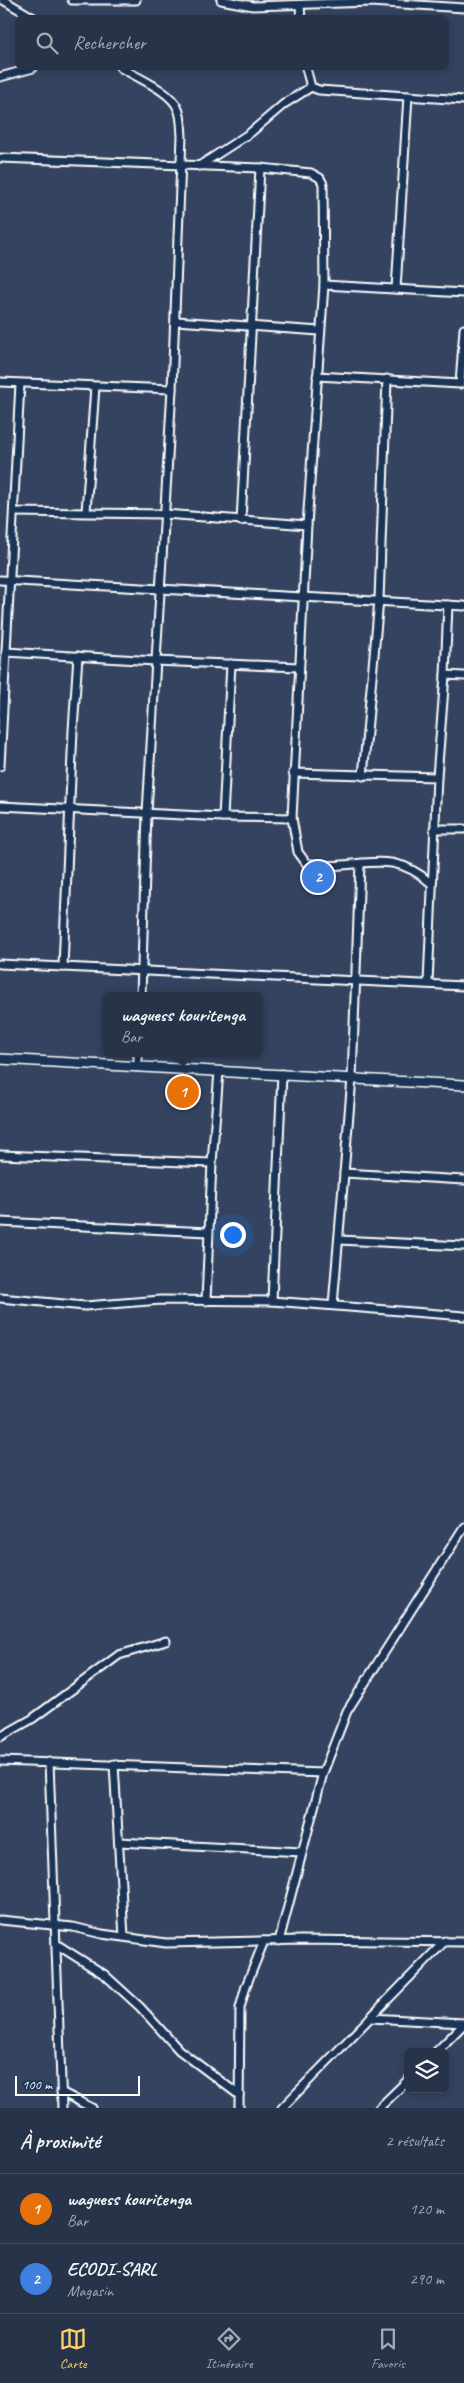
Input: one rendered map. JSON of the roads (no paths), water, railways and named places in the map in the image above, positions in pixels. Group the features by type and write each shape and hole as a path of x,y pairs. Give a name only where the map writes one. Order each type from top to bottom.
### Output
{"street":[{"path":"4,0 29,15"},
{"path":"72,0 136,0"},
{"path":"221,0 235,1 253,6 300,6 371,1 464,8"},
{"path":"300,6 301,15"},
{"path":"0,77 26,70"},
{"path":"124,70 165,94 176,104 180,115 182,136 176,321 147,813 141,992"},
{"path":"307,70 311,87"},
{"path":"198,166 250,133 284,104 311,87"},
{"path":"311,87 319,90 464,100"},
{"path":"396,289 408,96"},
{"path":"0,158 260,168 312,173 320,178 325,191 324,285 307,525 292,818 298,852 306,863 360,864 381,861 402,864 414,869 432,884"},
{"path":"242,521 260,168"},
{"path":"324,285 464,293"},
{"path":"176,321 320,331"},
{"path":"317,376 460,384 464,329"},
{"path":"363,776 368,747 379,600 388,379"},
{"path":"0,382 172,389"},
{"path":"0,766 8,580 14,512 20,384"},
{"path":"86,512 95,387"},
{"path":"14,512 165,514 307,525"},
{"path":"0,580 464,606"},
{"path":"428,983 434,829 448,605"},
{"path":"6,652 155,661 299,666"},
{"path":"63,967 78,656"},
{"path":"223,817 231,664"},
{"path":"445,675 464,676"},
{"path":"294,773 437,777"},
{"path":"0,806 223,817 292,818"},
{"path":"434,829 464,830"},
{"path":"333,1305 352,1078 360,864"},
{"path":"0,964 464,986"},
{"path":"138,1057 138,1067"},
{"path":"0,1060 464,1085"},
{"path":"206,1301 208,1232 219,1071"},
{"path":"272,1301 282,1074"},
{"path":"0,1155 212,1163"},
{"path":"344,1173 464,1180"},
{"path":"0,1222 208,1232"},
{"path":"339,1240 464,1246"},
{"path":"0,1298 84,1306 161,1300 272,1301 464,1316"},
{"path":"279,1941 323,1773 347,1711 464,1526"},
{"path":"0,1737 32,1719 119,1655 166,1641"},
{"path":"0,1761 323,1773"},
{"path":"49,1762 62,2108"},
{"path":"114,1764 124,1937"},
{"path":"119,1842 301,1852"},
{"path":"0,1920 56,1925 124,1937 184,1943 264,1941 464,1942"},
{"path":"239,2108 240,2008 246,1986 264,1941"},
{"path":"282,2108 445,1941"},
{"path":"56,1944 105,1975 140,2007 179,2050 239,2095"},
{"path":"370,2018 464,2023"},
{"path":"440,2048 464,2023"},
{"path":"379,2108 404,2084"},
{"path":"61,2092 92,2108"}],"place":[{"name":"ECODI-SARL","path":"318,877"},
{"name":"waguess kouritenga","path":"183,1092"}]}
